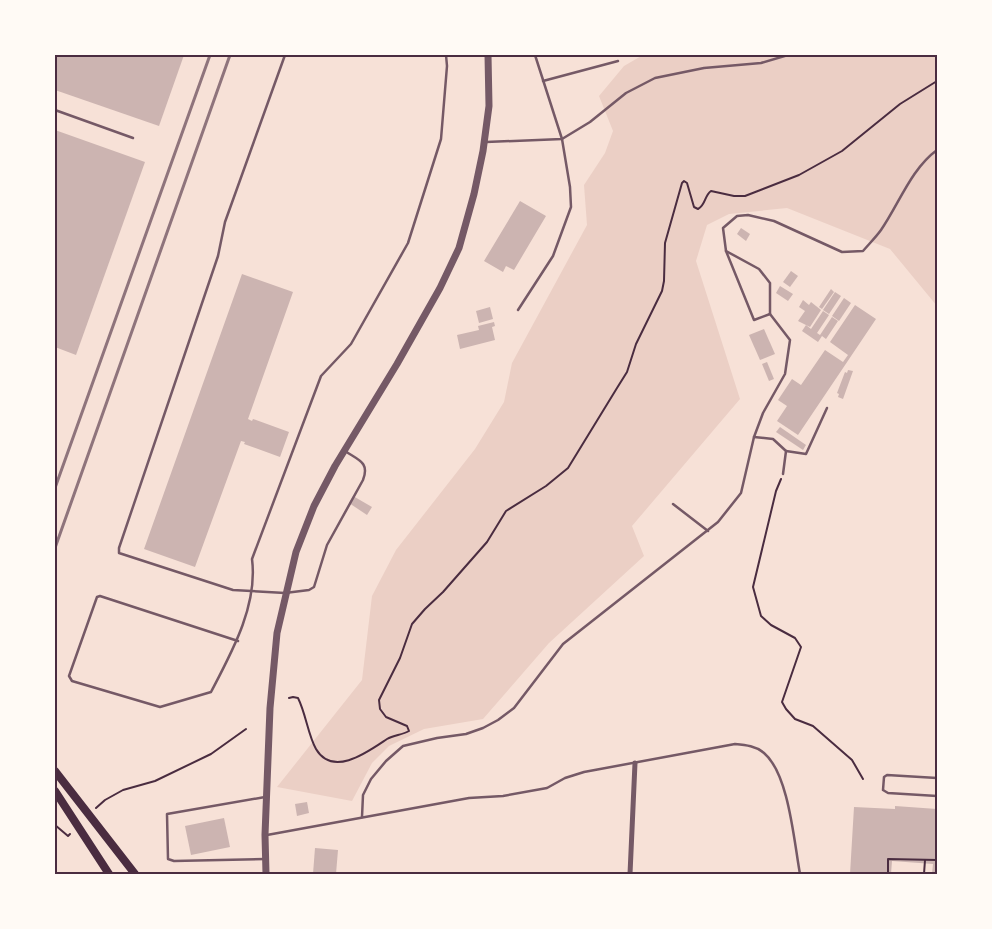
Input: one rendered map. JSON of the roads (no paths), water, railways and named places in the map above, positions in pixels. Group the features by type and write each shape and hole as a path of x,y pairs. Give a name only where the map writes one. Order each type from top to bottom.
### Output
{"main road":[{"path":"55,771 135,874"},
{"path":"55,791 109,874"}],"street":[{"path":"266,874 265,835 273,669 277,633 296,552 314,506 440,288 459,248 474,194 484,142 489,106 486,57"},
{"path":"630,874 635,801 635,763"}],"lane":[{"path":"285,55 225,222 218,256 119,548 119,553 233,590 285,593 309,590 314,587 327,545 367,471 359,460 345,450"},
{"path":"238,640 100,596 97,598 69,676 72,681 160,707 211,692 238,640 254,576 252,559 321,376 351,344 408,243 441,139 447,66 446,55"},
{"path":"518,310 553,256 571,207 570,187 562,139 535,55"},
{"path":"484,142 562,139 590,122 626,93 655,78 704,68 760,64 788,55"},
{"path":"543,81 618,61"},
{"path":"55,110 133,138"},
{"path":"770,314 754,320 726,251 723,228 737,216 748,215 774,221 842,252 863,251 880,231 915,173 929,156 937,150"},
{"path":"362,817 363,795 371,779 386,761 403,746 466,734 498,720 514,708 563,644 708,531 742,493 754,436 763,413 785,374 790,340 770,314 770,283 759,269 726,251"},
{"path":"754,436 773,439 786,451 806,454 827,408"},
{"path":"783,474 786,451"},
{"path":"673,504 708,531"},
{"path":"265,835 463,799 504,796 547,788 565,778 584,772 735,744 751,746 764,752 780,776 787,800 800,874"},
{"path":"937,778 887,775 884,777 883,790 888,793 937,796"},
{"path":"265,859 174,861 168,859 167,814 267,796"}],"railway":[{"path":"55,488 210,55"},
{"path":"55,548 230,55"}]}
